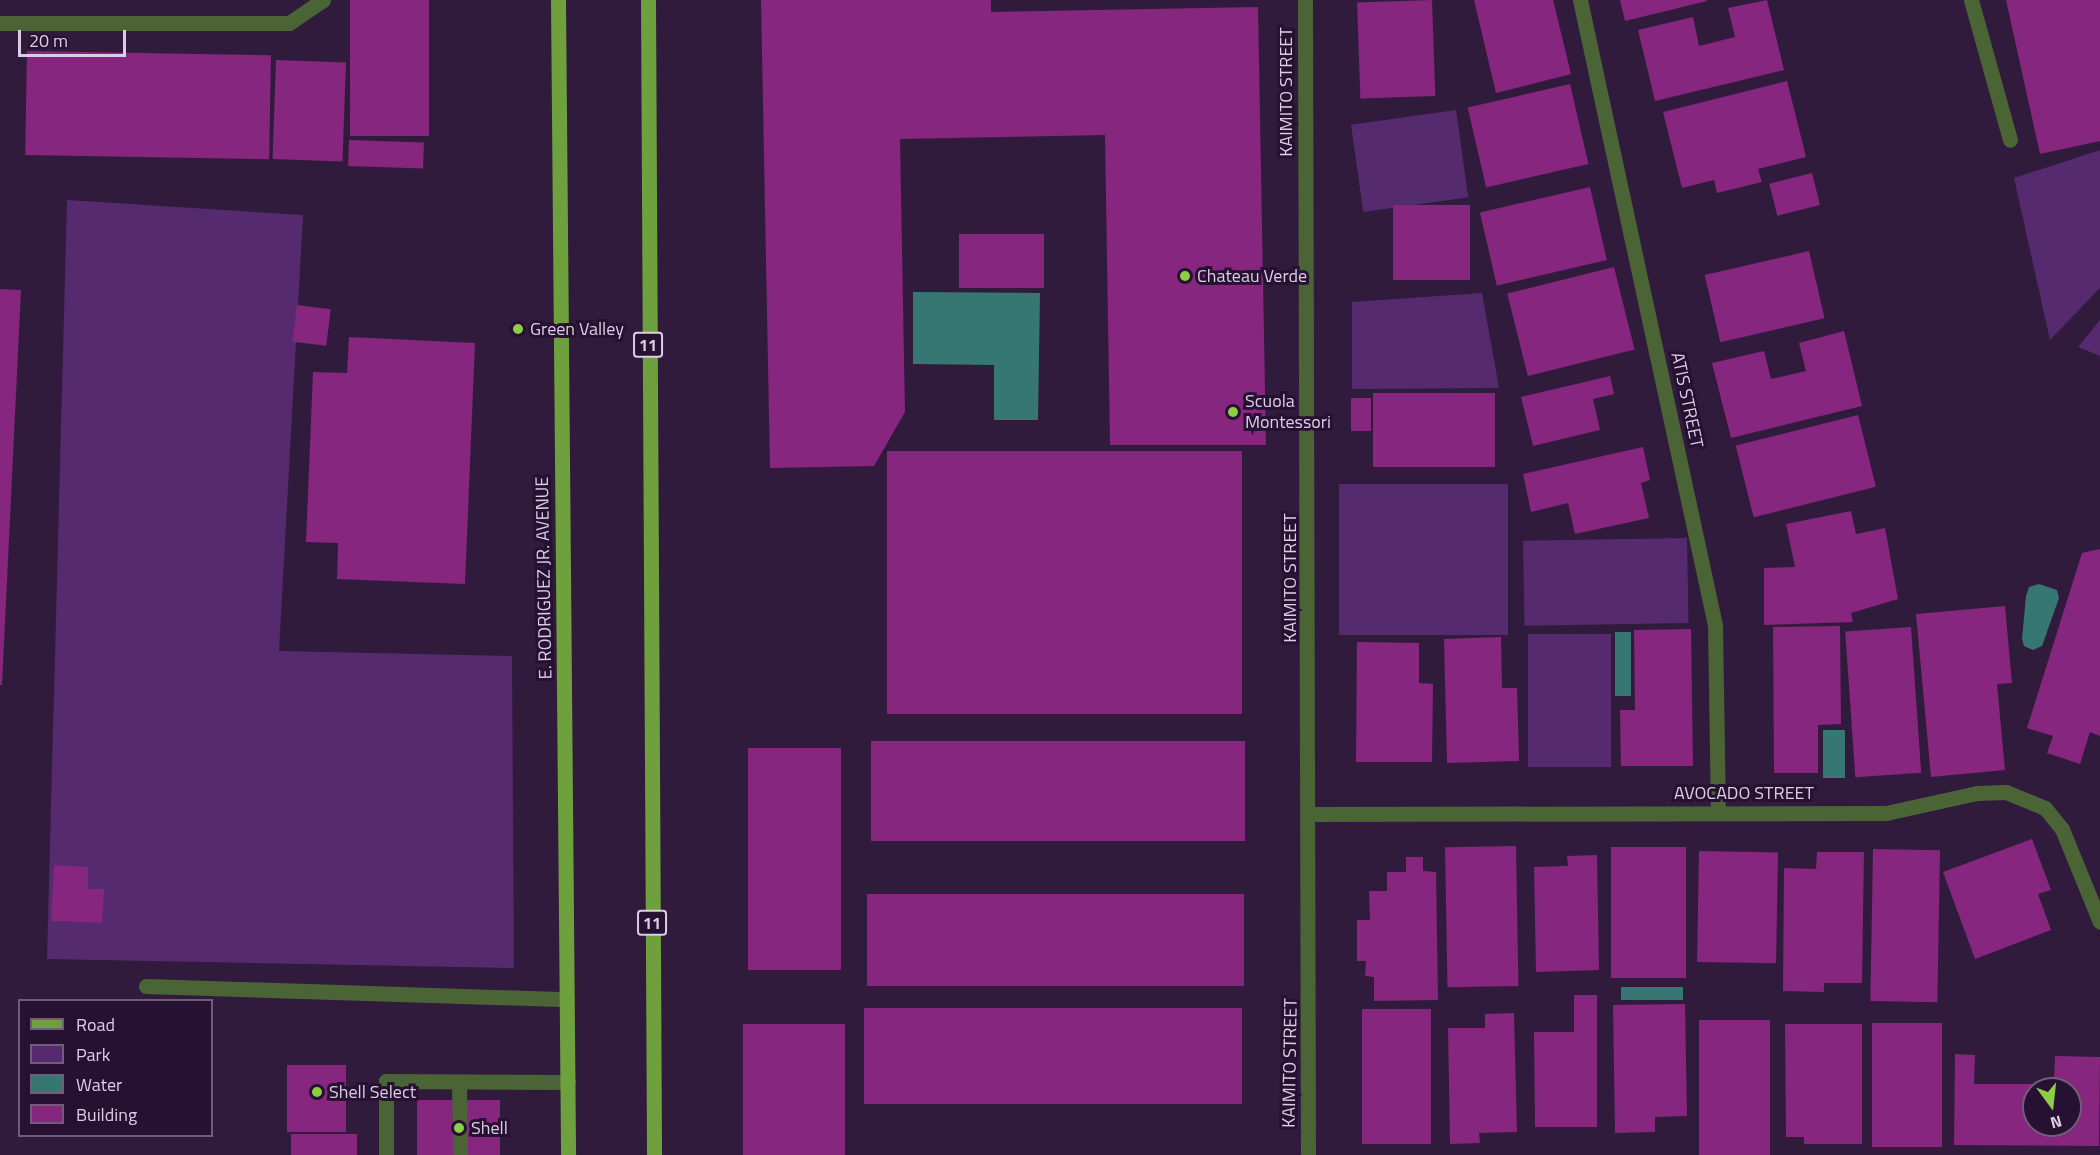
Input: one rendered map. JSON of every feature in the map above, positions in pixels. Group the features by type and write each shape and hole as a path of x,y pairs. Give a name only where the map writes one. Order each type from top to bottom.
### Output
{"main road":[{"name":"E. RODRIGUEZ JR. AVENUE","path":"558,0 568,1155"},
{"name":"11","path":"648,0 654,1155"}],"street":[{"path":"0,23 289,23 312,12 323,0"},
{"name":"KAIMITO STREET","path":"1305,0 1310,814 1308,1155"},
{"name":"ATIS STREET","path":"1580,0 1715,625 1718,812"},
{"path":"1971,0 2010,140"},
{"name":"AVOCADO STREET","path":"1310,814 1886,813 1977,793 2006,792 2045,808 2062,829 2100,922"},
{"path":"146,986 567,999"},
{"path":"386,1155 386,1081 568,1082"},
{"path":"459,1082 460,1155"}],"green space":[{"path":"1456,110 1468,197 1363,212 1351,125"},
{"path":"2100,150 2100,288 2050,340 2014,178"},
{"path":"67,200 303,215 279,651 512,656 514,968 47,959"},
{"path":"1482,293 1499,388 1352,389 1352,302"},
{"path":"2100,320 2100,356 2078,347"},
{"path":"1339,484 1508,484 1508,635 1339,635"},
{"path":"1687,538 1688,623 1525,626 1523,541"},
{"path":"1528,634 1611,634 1611,767 1528,767"}],"water":[{"path":"913,292 1040,293 1038,420 994,420 994,365 913,364"},
{"path":"2039,584 2057,590 2059,598 2042,646 2033,650 2024,646 2022,639 2026,596 2029,587"},
{"path":"1615,632 1631,632 1631,696 1615,696"},
{"path":"1823,730 1845,730 1845,778 1823,778"},
{"path":"1621,987 1683,987 1683,1000 1621,1000"}],"building":[{"path":"350,0 429,0 429,136 350,136"},
{"name":"Chateau Verde","path":"761,0 991,0 991,12 1258,7 1266,445 1110,445 1105,135 900,139 905,412 874,466 770,468"},
{"path":"1432,0 1435,96 1360,99 1357,3"},
{"path":"1474,0 1553,0 1571,74 1496,93"},
{"path":"1620,0 1706,0 1707,1 1625,21"},
{"path":"1767,0 1784,70 1655,101 1638,30 1693,17 1699,46 1735,37 1728,8"},
{"path":"2006,0 2100,0 2100,141 2040,154"},
{"path":"27,51 271,55 269,159 25,155"},
{"path":"276,60 346,62 343,161 273,159"},
{"path":"1787,81 1806,157 1758,169 1762,182 1717,193 1714,180 1682,188 1663,112"},
{"path":"1570,84 1588,164 1486,188 1468,108"},
{"path":"349,140 424,143 423,169 348,166"},
{"path":"1812,173 1820,205 1777,216 1769,184"},
{"path":"1590,187 1607,260 1497,285 1480,212"},
{"path":"1393,205 1470,205 1470,280 1393,280"},
{"path":"959,234 1044,234 1044,288 959,288"},
{"path":"1809,251 1825,318 1720,342 1705,275"},
{"path":"1614,267 1635,349 1528,376 1507,294"},
{"path":"0,289 21,290 2,685 0,685"},
{"path":"297,305 331,309 326,346 292,342"},
{"path":"1844,331 1862,406 1731,438 1712,363 1764,351 1771,379 1806,371 1799,343"},
{"path":"349,337 475,343 465,584 337,579 338,543 306,542 313,372 347,373"},
{"path":"1610,376 1614,394 1593,399 1600,430 1533,446 1521,397"},
{"path":"1373,393 1495,393 1495,467 1373,467"},
{"path":"1351,398 1371,398 1371,431 1351,431"},
{"path":"1858,415 1876,487 1754,517 1736,445"},
{"path":"1643,447 1650,480 1641,483 1649,518 1575,534 1568,503 1531,512 1523,474"},
{"path":"887,451 1242,451 1242,714 887,714"},
{"path":"1851,511 1856,534 1885,528 1898,599 1851,613 1853,622 1764,625 1764,568 1795,567 1786,524"},
{"path":"2100,549 2100,736 2090,732 2080,764 2047,753 2053,736 2027,728 2082,553"},
{"path":"2005,606 2012,683 1997,684 2005,770 1931,777 1916,614"},
{"path":"1840,626 1841,724 1818,725 1818,773 1774,773 1773,627"},
{"path":"1911,627 1921,773 1855,777 1845,632"},
{"path":"1691,629 1693,766 1621,766 1620,710 1635,710 1634,630"},
{"path":"1501,637 1502,688 1517,688 1519,761 1447,763 1444,639"},
{"path":"1357,642 1419,643 1419,683 1433,684 1432,762 1356,762"},
{"path":"871,741 1245,741 1245,841 871,841"},
{"path":"748,748 841,748 841,970 748,970"},
{"path":"2032,839 2051,890 2038,894 2051,930 1975,959 1943,872"},
{"path":"1516,846 1518,986 1447,987 1445,847"},
{"path":"1611,847 1686,847 1686,978 1611,978"},
{"path":"1873,849 1940,850 1937,1002 1870,1001"},
{"path":"1699,851 1778,852 1776,963 1697,962"},
{"path":"1817,852 1864,852 1862,983 1824,983 1824,992 1783,991 1784,868 1816,869"},
{"path":"1597,855 1599,970 1536,972 1534,867 1568,866 1567,856"},
{"path":"1406,857 1423,857 1423,871 1436,872 1438,1000 1374,1001 1374,977 1365,976 1366,961 1357,961 1357,920 1370,920 1369,891 1387,891 1387,872 1406,872"},
{"path":"54,865 88,867 88,889 104,889 102,923 51,921"},
{"path":"867,894 1244,894 1244,986 867,986"},
{"path":"1574,995 1597,995 1597,1127 1535,1127 1534,1032 1574,1032"},
{"path":"1685,1004 1687,1116 1655,1117 1655,1132 1615,1133 1613,1005"},
{"path":"864,1008 1242,1008 1242,1104 864,1104"},
{"path":"1362,1009 1431,1009 1431,1144 1362,1144"},
{"path":"1514,1013 1517,1132 1479,1133 1480,1143 1450,1144 1448,1028 1485,1028 1485,1014"},
{"path":"1699,1020 1770,1020 1770,1155 1699,1155"},
{"path":"1872,1023 1942,1023 1942,1147 1872,1147"},
{"path":"743,1024 845,1024 845,1155 743,1155"},
{"path":"1785,1024 1862,1024 1862,1144 1804,1144 1804,1137 1786,1137"},
{"path":"1955,1054 1975,1055 1974,1084 2022,1084 2022,1137 2082,1137 2082,1077 2054,1077 2055,1056 2100,1057 2099,1146 1954,1145"},
{"name":"Shell Select","path":"287,1065 346,1065 346,1132 287,1132"},
{"name":"Shell","path":"417,1100 500,1100 500,1155 417,1155"},
{"path":"291,1134 357,1134 357,1155 291,1155"}],"place":[{"name":"Chateau Verde","path":"1185,276"},
{"name":"Green Valley","path":"518,329"},
{"name":"Scuola Montessori","path":"1233,412"},
{"name":"Shell Select","path":"317,1092"},
{"name":"Shell","path":"459,1128"}]}
